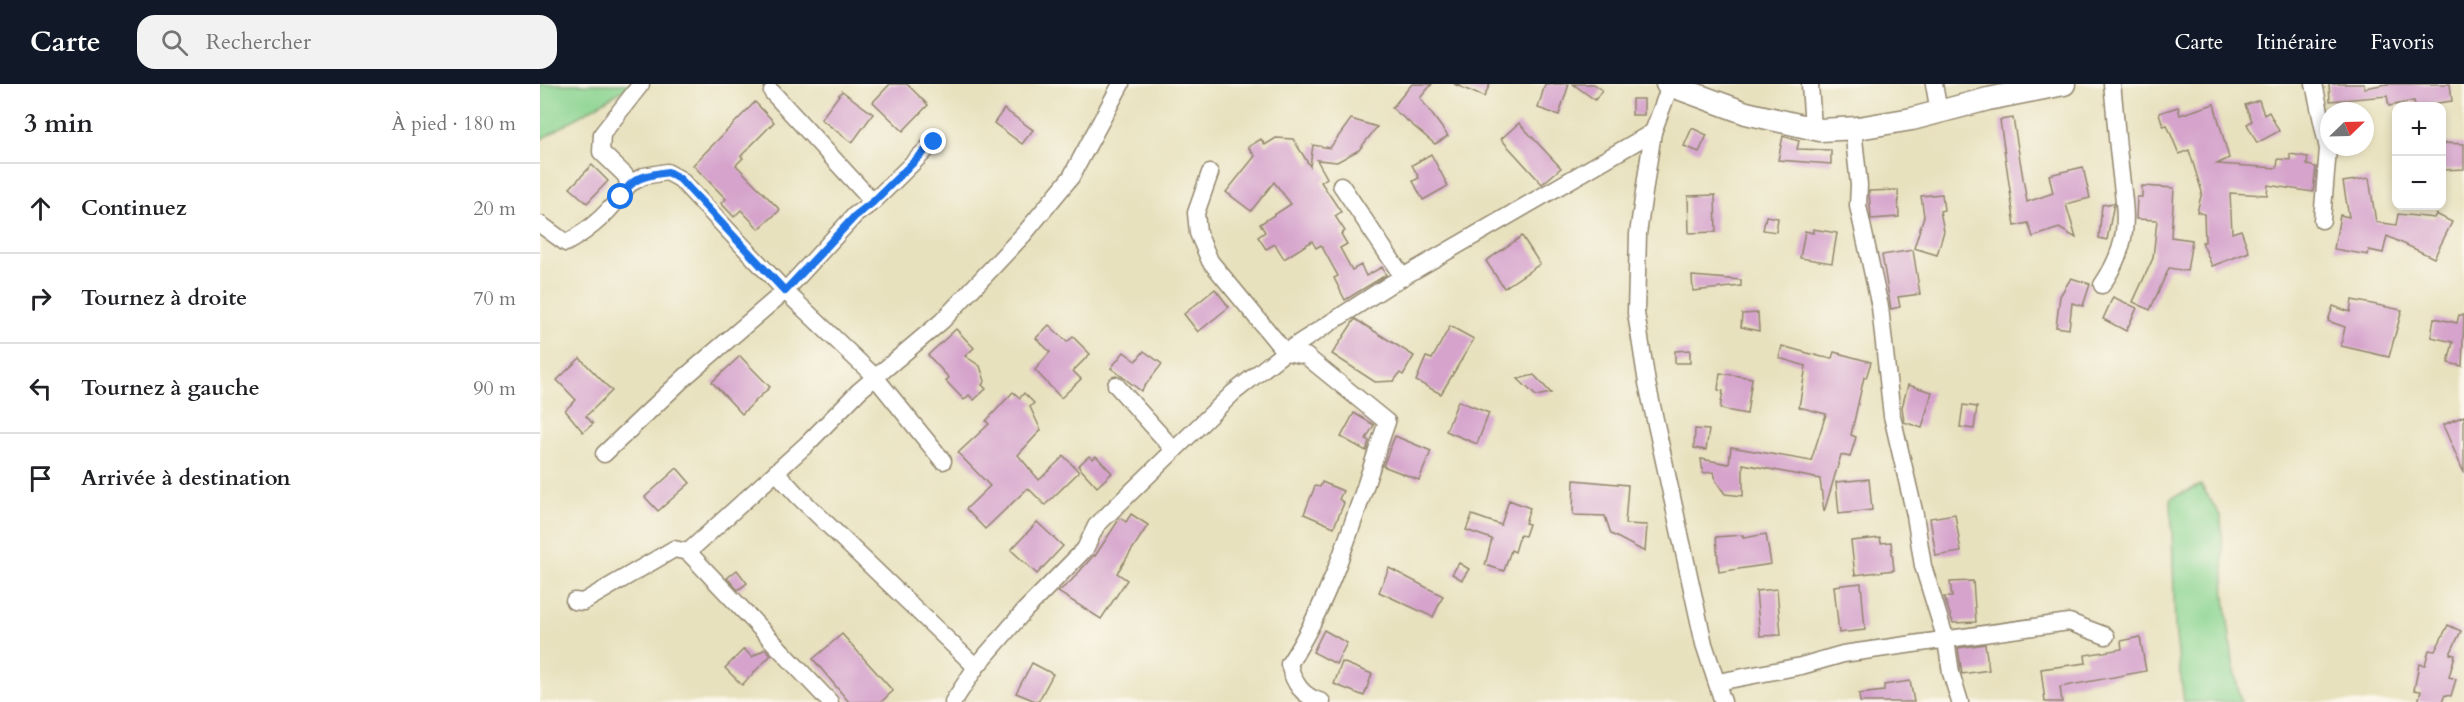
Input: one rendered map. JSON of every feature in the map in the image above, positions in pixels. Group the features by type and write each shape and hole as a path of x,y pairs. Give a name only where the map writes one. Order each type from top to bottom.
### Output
{"street":[{"path":"628,184 625,175 601,152 602,134 641,84"},
{"path":"688,552 875,377 942,321 1024,234 1071,177 1121,84"},
{"path":"1810,84 1813,128"},
{"path":"1934,84 1939,112"},
{"path":"2102,285 2117,260 2125,232 2126,202 2119,159 2112,84"},
{"path":"2314,84 2328,148 2322,220"},
{"path":"1723,702 1704,644 1647,383 1636,313 1638,234 1653,132 1668,85 1746,113 1813,128 1853,129 1912,119 2053,85"},
{"path":"772,93 873,202"},
{"path":"1853,129 1859,185 1858,206 1880,307 1892,416 1915,516 1923,566 1946,640 1951,673 1960,702"},
{"path":"953,702 976,667 1025,610 1085,549 1096,526 1233,393 1285,352 1403,277 1653,132"},
{"path":"604,454 685,377 785,291 855,216 873,202 934,142"},
{"path":"540,224 566,243 606,213 628,184 644,176 668,172 680,179 785,291 875,377 943,461"},
{"path":"1210,173 1196,213 1197,232 1210,261 1285,352 1306,356 1387,422 1330,583 1318,612 1289,664 1293,683 1311,699 1322,702"},
{"path":"1341,185 1403,277"},
{"path":"1116,385 1143,418 1174,450"},
{"path":"776,472 799,497 976,667"},
{"path":"574,601 583,602 674,549 688,552 830,702"},
{"path":"1718,682 1801,666 1843,654 2069,622 2106,636"}],"green space":[{"path":"540,84 633,84 540,140"},
{"path":"2201,485 2221,517 2225,597 2234,670 2241,702 2184,702 2175,628 2171,498"}],"building":[{"path":"890,84 907,84 928,105 903,131 873,102"},
{"path":"1412,84 1432,84 1420,98 1448,136 1435,144 1392,108"},
{"path":"1454,84 1490,84 1484,97"},
{"path":"1545,84 1569,84 1559,115 1538,108"},
{"path":"1573,84 1594,84 1602,90 1595,100"},
{"path":"2329,84 2364,84 2364,88 2387,84 2450,84 2452,101 2392,102 2392,105 2389,106 2387,96 2330,101"},
{"path":"842,91 873,114 852,143 821,119"},
{"path":"1632,99 1644,99 1644,115 1632,115"},
{"path":"2259,100 2264,115 2269,112 2279,131 2257,143 2247,124 2252,121 2245,105"},
{"path":"755,102 774,122 741,156 743,158 736,165 780,210 759,229 741,210 734,217 721,203 726,199 693,165"},
{"path":"2214,104 2229,158 2217,164 2277,168 2278,159 2290,160 2290,154 2308,157 2307,165 2316,167 2313,192 2268,185 2267,195 2230,193 2232,233 2241,230 2249,252 2212,266 2202,242 2205,242 2204,214 2197,212 2202,192 2189,150 2179,154 2167,125 2163,126 2159,113 2178,107 2180,115"},
{"path":"1004,109 1033,130 1022,144 994,123"},
{"path":"2013,118 2027,202 2053,193 2049,175 2083,167 2090,198 2066,204 2076,238 2059,228 2033,237 2028,223 2015,226 2000,120"},
{"path":"1351,119 1377,127 1359,150 1337,162 1317,160 1327,178 1321,182 1341,212 1335,216 1345,231 1341,234 1347,244 1340,248 1352,270 1361,265 1366,276 1382,267 1386,275 1345,300 1334,278 1338,276 1321,245 1316,248 1312,241 1284,259 1275,244 1266,249 1258,237 1265,232 1260,224 1291,204 1274,182 1251,211 1226,192 1255,156 1248,147 1261,139 1265,145 1276,138 1293,139 1310,166 1313,145 1330,148"},
{"path":"1519,123 1561,168 1542,184 1501,139"},
{"path":"1692,128 1707,135 1699,152 1684,146"},
{"path":"1783,136 1799,141 1797,149 1831,150 1831,164 1778,160"},
{"path":"2446,143 2464,144 2464,169 2446,170"},
{"path":"1431,154 1448,186 1423,200 1413,181 1419,178 1412,165"},
{"path":"592,165 608,181 587,203 570,188"},
{"path":"2369,178 2376,222 2396,225 2398,214 2434,218 2436,214 2452,222 2434,258 2387,236 2383,253 2369,250 2368,255 2334,249 2340,215 2349,217 2343,182"},
{"path":"2142,186 2174,188 2171,237 2192,240 2187,271 2169,268 2150,310 2133,302 2153,258 2157,220 2136,219 2137,197 2142,197"},
{"path":"1898,190 1899,217 1871,219 1869,191"},
{"path":"1942,194 1944,210 1940,211 1944,231 1937,255 1914,248 1924,216 1921,196"},
{"path":"1715,195 1716,232 1689,233 1688,196"},
{"path":"2114,203 2107,240 2099,238 2102,205"},
{"path":"1766,216 1778,218 1776,232 1763,230"},
{"path":"1813,229 1837,233 1832,263 1800,258 1805,231 1813,233"},
{"path":"1522,236 1540,264 1504,288 1486,261"},
{"path":"1913,250 1920,294 1898,297 1900,307 1891,309 1882,255"},
{"path":"1692,276 1741,280 1741,286 1693,291"},
{"path":"2071,278 2090,284 2083,306 2072,303 2069,329 2056,327 2060,296"},
{"path":"1215,289 1229,307 1198,332 1184,314"},
{"path":"2113,297 2137,308 2126,331 2103,319"},
{"path":"2352,300 2402,310 2389,357 2341,346 2345,327 2328,321 2333,306 2350,312"},
{"path":"1758,313 1759,331 1741,327 1742,314"},
{"path":"2459,315 2464,315 2462,366 2448,363 2453,342 2431,337 2434,318 2457,323"},
{"path":"1355,319 1414,356 1403,375 1400,373 1394,381 1375,382 1332,354"},
{"path":"1049,325 1067,342 1073,337 1090,354 1073,371 1081,379 1061,398 1035,370 1050,352 1036,338"},
{"path":"1450,326 1474,339 1441,394 1416,381 1426,357 1432,359"},
{"path":"956,329 974,348 965,356 980,366 985,381 982,385 986,389 974,400 969,395 964,400 946,381 949,378 928,355"},
{"path":"1782,346 1822,357 1832,358 1834,352 1871,362 1866,378 1864,377 1851,435 1856,437 1850,457 1841,455 1824,512 1820,479 1743,464 1743,496 1725,494 1716,481 1714,472 1703,473 1701,459 1729,464 1731,447 1811,461 1826,414 1799,407 1806,366 1779,358"},
{"path":"1690,350 1690,363 1675,363 1675,351"},
{"path":"1144,351 1162,364 1141,391 1111,368 1124,352 1136,361"},
{"path":"740,356 770,387 742,414 712,382"},
{"path":"580,358 612,391 586,416 593,424 583,432 565,410 576,400 557,380"},
{"path":"1720,373 1752,378 1747,414 1720,409 1723,391 1718,390"},
{"path":"1534,375 1551,393 1536,396 1518,379"},
{"path":"1908,385 1932,392 1922,428 1904,422 1902,407"},
{"path":"1013,392 1020,398 1024,393 1034,403 1030,407 1041,430 1018,455 1039,480 1064,456 1079,472 1045,505 1028,488 985,529 966,509 990,486 958,453 989,424 986,421"},
{"path":"1458,401 1489,413 1477,444 1446,431"},
{"path":"1963,405 1977,407 1974,429 1960,427"},
{"path":"1354,413 1374,425 1366,439 1369,441 1366,451 1341,437"},
{"path":"2464,416 2464,473 2443,425"},
{"path":"1695,429 1709,430 1706,450 1694,448"},
{"path":"1395,436 1431,451 1419,480 1383,466"},
{"path":"1089,456 1093,459 1096,456 1112,473 1097,487 1078,466"},
{"path":"677,468 690,483 658,511 645,497"},
{"path":"1869,479 1872,510 1839,514 1836,482"},
{"path":"1574,480 1628,485 1625,524 1647,525 1645,552 1611,534 1605,516 1573,515"},
{"path":"1322,482 1343,491 1339,499 1344,503 1334,527 1304,514 1315,486 1320,487"},
{"path":"1509,500 1530,508 1525,523 1529,524 1525,536 1520,535 1515,552 1511,550 1504,571 1485,565 1492,539 1466,530 1472,515 1501,525"},
{"path":"1131,514 1148,525 1117,573 1127,580 1101,619 1058,592 1095,556 1120,518 1126,522"},
{"path":"1955,514 1961,552 1936,556 1930,518"},
{"path":"1037,522 1063,546 1037,574 1011,550"},
{"path":"1766,534 1771,564 1719,572 1716,537 1743,535 1743,538"},
{"path":"1880,538 1881,543 1891,542 1894,570 1855,575 1851,541"},
{"path":"1459,563 1469,569 1462,580 1452,574"},
{"path":"1389,568 1443,596 1433,617 1379,592"},
{"path":"737,570 747,583 738,590 727,578"},
{"path":"1973,581 1976,622 1953,623 1944,597 1952,597 1950,582"},
{"path":"1861,583 1865,630 1839,633 1834,586"},
{"path":"1777,589 1781,635 1760,636 1756,591"},
{"path":"2448,625 2461,631 2450,654 2455,655 2449,677 2456,679 2451,696 2445,695 2442,702 2418,702 2421,691 2414,690 2419,664 2425,665 2429,650 2435,651"},
{"path":"1324,630 1347,643 1336,664 1313,652"},
{"path":"842,634 893,691 881,702 849,702 813,659"},
{"path":"2140,637 2146,671 2060,687 2062,702 2045,702 2041,669 2086,663 2085,655 2122,649 2121,641"},
{"path":"1985,644 1989,670 1962,674 1958,648"},
{"path":"744,649 752,657 765,649 771,655 742,685 725,668"},
{"path":"1342,662 1372,674 1364,696 1334,684"},
{"path":"1032,663 1053,674 1038,702 1016,693"},
{"path":"1910,681 1914,702 1860,702 1859,694 1884,691 1884,685"}],"route":[{"path":"621,197 628,184 644,176 668,172 680,179 785,291 855,216 873,202 934,142"}]}
